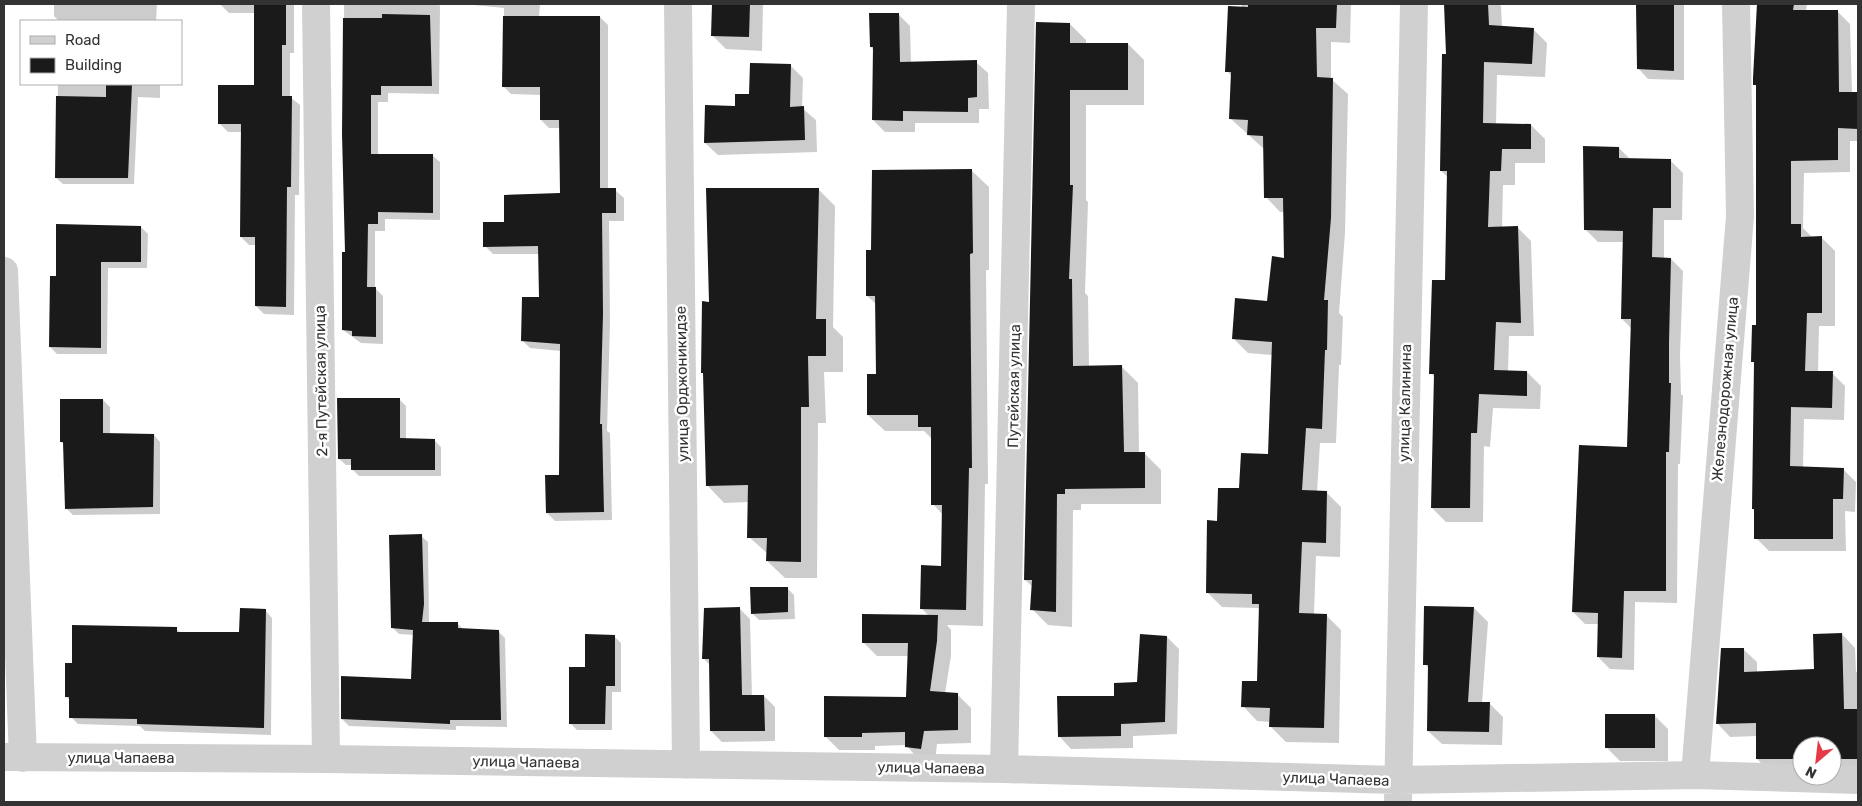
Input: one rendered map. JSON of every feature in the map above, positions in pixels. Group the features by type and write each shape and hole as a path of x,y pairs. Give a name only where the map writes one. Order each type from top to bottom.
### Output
{"street":[{"name":"2-я Путейская улица","path":"316,4 326,759"},
{"name":"улица Орджоникидзе","path":"678,4 686,765"},
{"name":"Путейская улица","path":"1004,769 1021,4"},
{"name":"улица Калинина","path":"1398,791 1414,4"},
{"name":"Железнодорожная улица","path":"1695,775 1740,216 1736,4"},
{"path":"4,271 13,757"},
{"name":"улица Чапаева","path":"13,757 326,759 1004,769 1398,791 1695,775 1858,780"}],"building":[{"path":"254,4 286,4 286,45 282,45 282,96 292,96 291,187 287,187 286,307 255,306 255,237 240,237 241,124 218,124 218,85 254,85"},
{"path":"712,4 750,4 749,37 711,36"},
{"path":"1248,4 1337,4 1336,28 1316,28 1317,77 1333,78 1331,218 1324,300 1328,300 1327,350 1325,350 1322,429 1306,428 1302,490 1327,491 1326,543 1302,542 1299,613 1327,614 1324,728 1269,727 1270,708 1241,707 1242,681 1257,681 1259,604 1252,604 1252,594 1206,593 1207,520 1217,521 1218,488 1239,488 1241,453 1268,454 1272,342 1232,339 1235,298 1267,301 1272,256 1284,258 1283,198 1264,198 1263,136 1247,135 1248,120 1229,119 1231,72 1225,72 1228,6 1248,7"},
{"path":"1444,4 1488,4 1489,25 1534,28 1532,64 1484,62 1483,123 1531,124 1531,149 1502,149 1501,171 1490,171 1488,227 1518,226 1521,323 1496,322 1494,370 1527,371 1527,396 1479,394 1477,433 1471,433 1470,508 1431,508 1434,374 1429,374 1432,280 1445,280 1447,171 1440,171 1442,54 1446,54"},
{"path":"1636,4 1674,4 1674,71 1637,69"},
{"path":"1757,4 1794,4 1793,10 1838,10 1839,92 1858,92 1858,129 1838,128 1838,160 1791,161 1791,224 1801,224 1801,237 1822,236 1822,313 1807,313 1805,371 1833,371 1832,408 1791,407 1790,466 1844,468 1843,499 1833,499 1833,539 1754,539 1754,509 1752,509 1754,362 1751,362 1752,325 1756,325 1756,85 1753,85 1753,78"},
{"path":"869,13 899,13 900,62 977,60 977,97 968,98 968,112 903,111 903,121 872,120 873,47 870,47"},
{"path":"382,14 430,15 432,86 381,86 381,95 371,95 371,154 433,154 433,213 378,212 378,224 368,224 367,287 376,287 376,337 352,336 352,331 342,330 342,252 345,252 342,134 343,18 382,18"},
{"path":"503,16 600,16 600,188 616,188 616,213 602,213 603,314 600,424 602,424 604,512 546,513 545,475 559,475 560,344 521,341 522,297 539,297 538,246 483,247 483,222 504,222 504,195 560,193 559,120 540,120 540,87 502,87"},
{"path":"1036,22 1070,23 1070,43 1128,43 1128,90 1070,90 1070,185 1073,185 1069,279 1072,279 1073,366 1122,365 1124,452 1145,452 1145,488 1065,489 1065,494 1057,494 1056,612 1030,610 1032,580 1024,580"},
{"path":"750,63 791,64 790,107 804,106 805,140 704,143 705,105 735,106 735,94 749,94"},
{"path":"106,85 132,85 128,178 55,178 56,96 106,97"},
{"path":"1583,146 1619,147 1619,158 1671,159 1671,208 1653,208 1652,257 1671,258 1669,383 1671,383 1669,452 1666,452 1666,591 1624,591 1622,658 1597,657 1598,613 1572,612 1579,445 1627,447 1631,319 1621,319 1623,231 1584,230"},
{"path":"972,169 973,253 970,254 972,468 969,468 966,610 920,609 921,565 941,566 942,505 931,505 931,427 918,427 918,415 867,415 867,374 876,374 875,296 866,296 866,250 871,250 872,170"},
{"path":"706,188 819,188 816,319 826,319 826,356 808,356 809,407 801,407 801,562 766,561 767,538 747,538 748,485 706,486 703,373 701,373 702,301 709,302"},
{"path":"56,224 141,226 141,262 101,262 101,348 49,347 50,276 56,276"},
{"path":"337,398 400,398 400,438 435,439 435,470 351,470 351,459 338,459"},
{"path":"60,399 103,399 103,433 154,434 153,507 65,509 63,442 60,442"},
{"path":"422,534 424,604 422,622 458,622 458,628 499,630 501,720 450,720 450,724 341,719 341,676 411,679 413,630 391,628 389,535"},
{"path":"750,587 788,587 788,612 751,614"},
{"path":"1424,606 1474,607 1468,702 1490,702 1489,732 1427,731 1428,665 1423,665"},
{"path":"740,607 742,695 764,695 765,731 710,731 709,659 702,659 704,608"},
{"path":"240,608 266,609 264,728 137,724 137,719 69,718 69,697 65,697 65,663 72,663 72,625 177,627 177,632 239,632"},
{"path":"862,614 938,615 937,641 930,691 958,693 958,730 924,731 921,749 905,747 905,732 862,733 862,737 824,737 824,696 906,697 908,643 862,643"},
{"path":"1842,633 1844,709 1858,709 1858,759 1842,759 1842,736 1792,736 1792,759 1756,759 1756,723 1716,724 1721,648 1744,648 1744,672 1814,669 1813,634"},
{"path":"585,634 615,635 615,686 606,686 605,724 569,724 569,667 585,667"},
{"path":"1140,634 1167,636 1165,722 1121,724 1121,736 1058,737 1057,696 1114,696 1114,683 1137,682"},
{"path":"1605,714 1655,714 1655,748 1605,748"}]}
